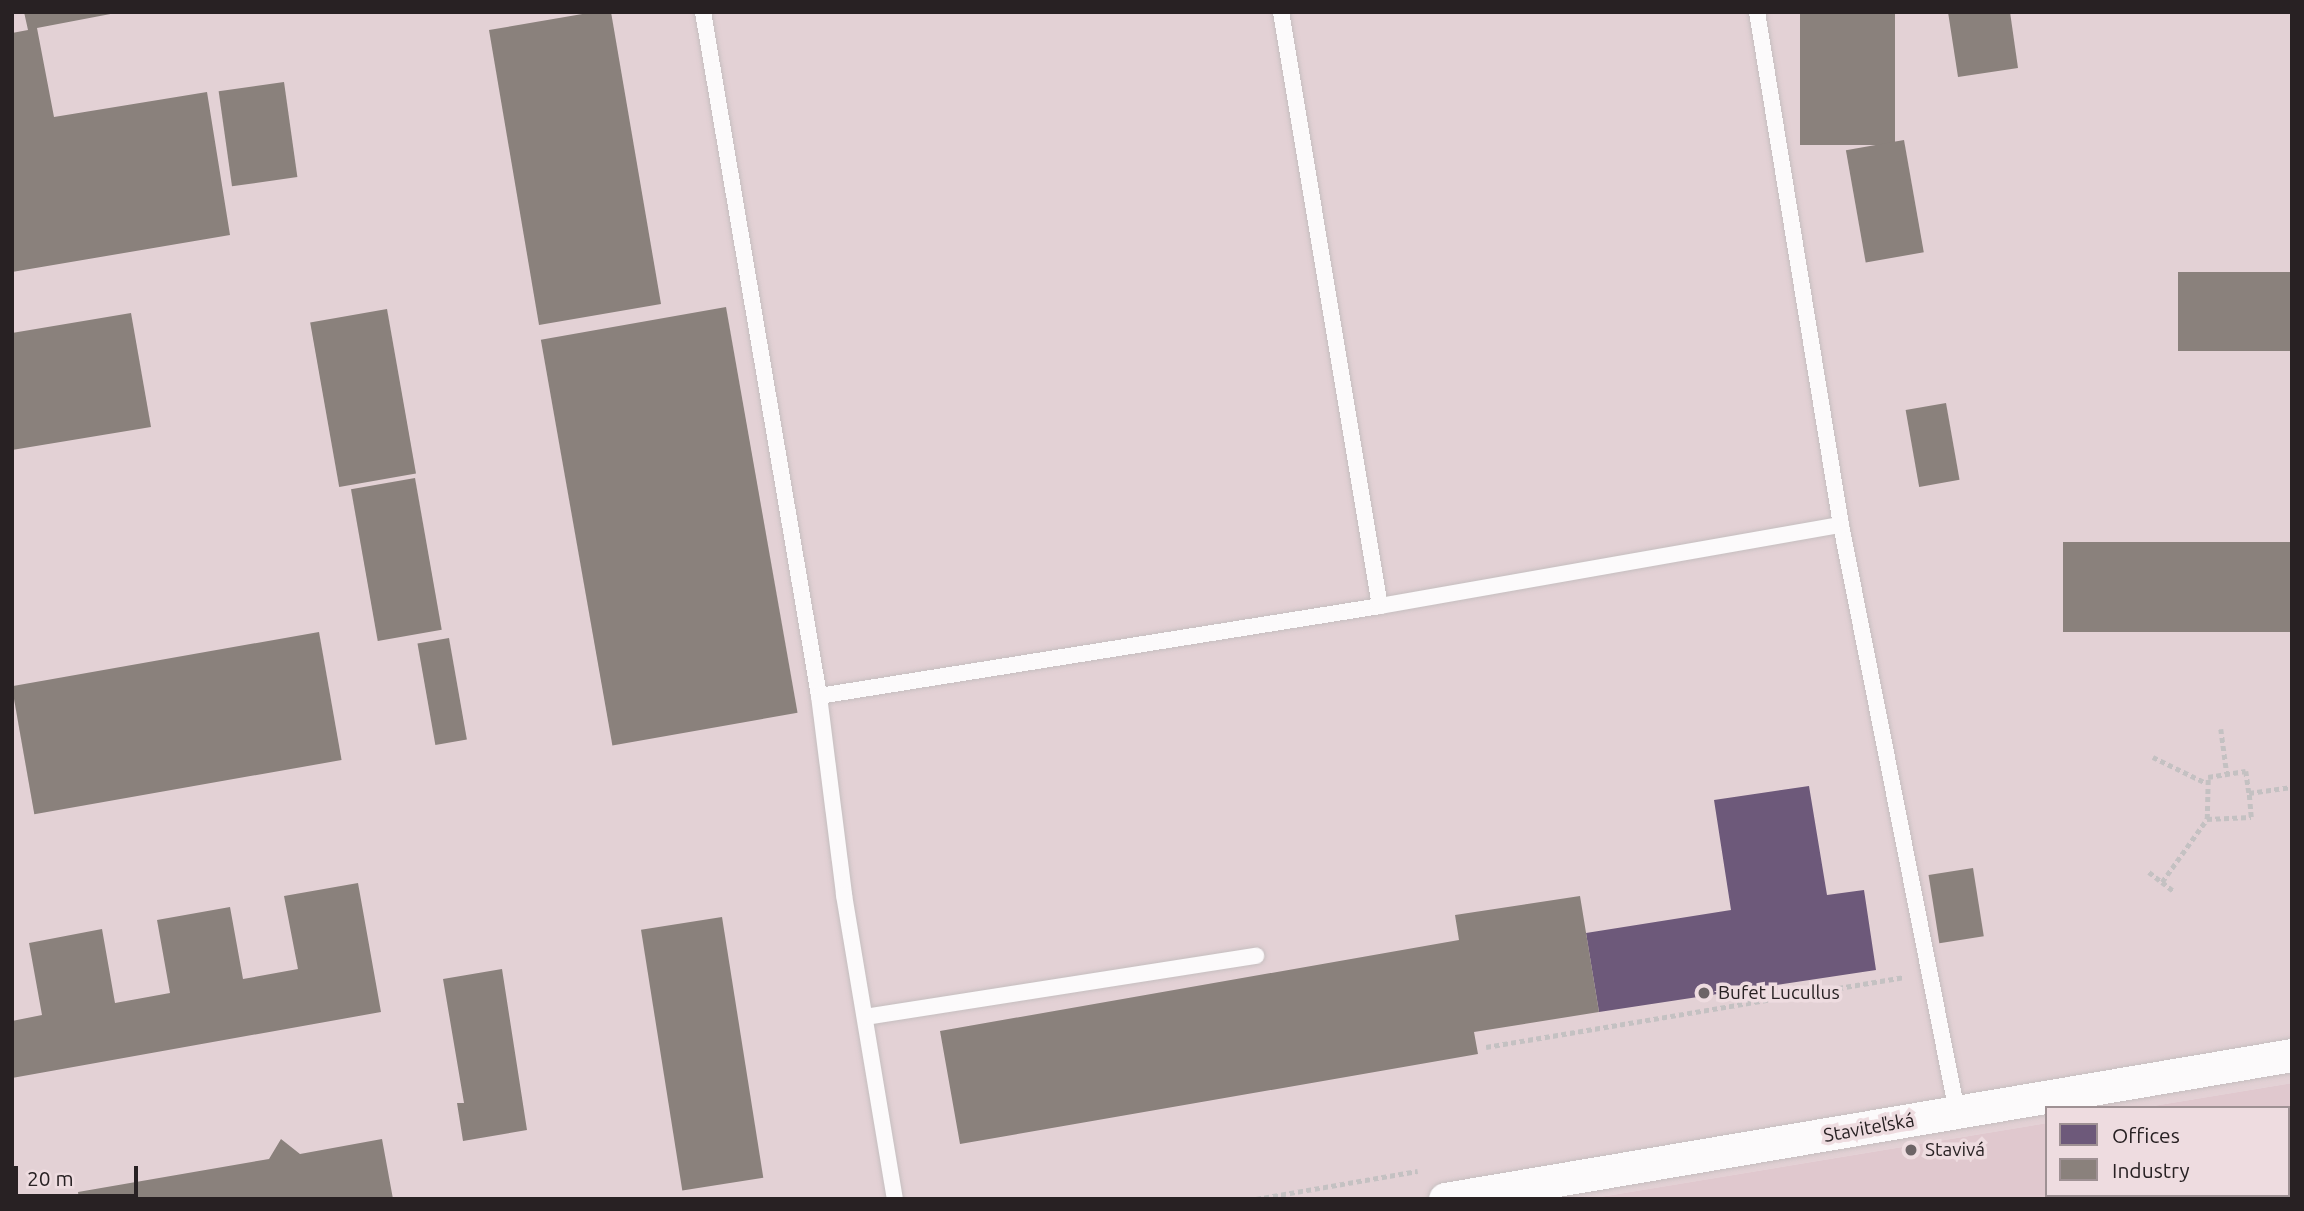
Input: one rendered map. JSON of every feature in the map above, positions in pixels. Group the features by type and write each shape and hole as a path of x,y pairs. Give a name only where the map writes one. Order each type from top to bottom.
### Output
{"street":[{"name":"Staviteľská","path":"1445,1199 2292,1055"}],"lane":[{"path":"703,12 819,696 865,1017 895,1199"},
{"path":"1281,12 1380,606"},
{"path":"1757,12 1841,525 1957,1112"},
{"path":"819,696 1380,606 1841,525"},
{"path":"865,1017 1256,956"}],"path":[{"path":"2221,729 2227,774"},
{"path":"2153,757 2204,782"},
{"path":"2162,882 2207,820 2204,782 2208,777 2246,771 2251,817 2207,820"},
{"path":"2249,793 2292,787"},
{"path":"2149,872 2175,892"},
{"path":"1486,1047 1929,973"}],"shaded area":[{"path":"12,12 2292,12 2292,1083 2153,1106 2045,1106 2045,1123 1588,1199 12,1199"},
{"path":"2292,1083 2292,1199 1588,1199 2045,1123 2045,1197 2290,1197 2290,1106 2153,1106"}],"building: Offices":[{"path":"1809,786 1827,895 1864,890 1876,970 1599,1012 1586,933 1731,910 1714,800"}],"building: Industry":[{"path":"24,12 121,12 37,28 54,117 207,92 230,235 12,272 12,33 28,30"},
{"path":"594,12 611,12 661,304 539,325 489,30"},
{"path":"1800,12 1895,12 1895,145 1800,145"},
{"path":"1948,12 2010,12 2018,68 1958,77"},
{"path":"284,82 297,177 232,186 219,91"},
{"path":"1904,140 1924,252 1866,263 1846,150"},
{"path":"2178,272 2292,272 2292,351 2178,351"},
{"path":"726,307 798,713 612,745 541,340"},
{"path":"387,309 416,473 339,487 310,323"},
{"path":"131,313 151,427 12,450 12,333"},
{"path":"1946,403 1960,480 1919,487 1906,410"},
{"path":"415,478 442,630 378,641 351,489"},
{"path":"2063,542 2292,542 2292,632 2063,632"},
{"path":"319,632 342,760 34,814 12,686"},
{"path":"449,638 467,739 435,745 417,644"},
{"path":"1973,868 1984,936 1939,943 1929,875"},
{"path":"358,883 381,1012 12,1078 12,1021 42,1015 29,943 102,929 115,1003 170,993 157,920 230,907 243,979 298,969 284,896"},
{"path":"1580,896 1599,1012 1474,1032 1478,1054 960,1144 940,1031 1459,940 1455,915"},
{"path":"722,917 763,1178 682,1191 641,930"},
{"path":"502,969 527,1130 463,1141 457,1103 464,1103 443,979"},
{"path":"281,1139 300,1154 382,1139 393,1199 79,1199 78,1192 269,1159"}],"place":[{"name":"Bufet Lucullus","path":"1704,993"},
{"name":"Stavivá","path":"1911,1150"}]}
